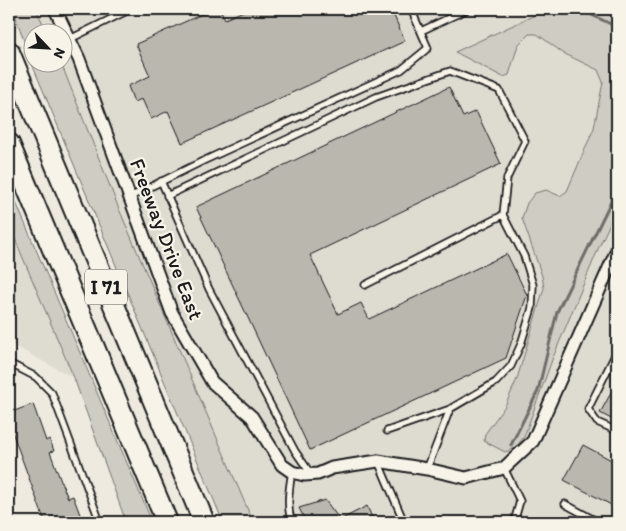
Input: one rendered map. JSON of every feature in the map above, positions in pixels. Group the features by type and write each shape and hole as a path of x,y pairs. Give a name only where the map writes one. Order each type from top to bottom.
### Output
{"highway":[{"name":"I 71","path":"9,52 204,522"},
{"name":"I 71","path":"9,144 167,522"}],"street":[{"name":"Freeway Drive East","path":"56,9 62,22"},
{"name":"Freeway Drive East","path":"72,43 172,313 212,382 252,417 282,465 292,472"},
{"path":"292,472 318,474 332,468 378,461 427,468 466,478 504,468 533,441 617,250"}],"lane":[{"path":"72,38 131,9"},
{"path":"130,196 401,70 428,48 411,9"},
{"path":"421,31 468,9"},
{"path":"167,196 376,97 450,71 499,90 525,141 507,178 503,215 526,263 533,285 532,308 521,344 511,366 496,382 450,409 388,432"},
{"path":"160,182 209,289 308,474"},
{"path":"366,284 503,215"},
{"path":"617,351 588,409 597,422 617,431"},
{"path":"9,363 36,377 52,393 100,522"},
{"path":"427,468 450,409"},
{"path":"378,461 404,522"},
{"path":"504,468 520,501 514,522"},
{"path":"292,472 288,490 292,522"},
{"path":"565,504 598,522"}],"shaded area":[{"path":"13,9 36,9 42,22 22,22 22,35"},
{"path":"36,9 548,9 456,52 509,74 518,45 529,34 537,34 563,53 598,70 603,82 594,128 567,191 560,196 535,193 527,203 522,218 542,276 544,288 517,379 505,406 485,434 524,437 552,360 617,208 617,522 253,522 119,209 65,72 72,72 72,22 42,22"},
{"path":"548,9 617,10 617,208 552,360 524,437 515,448 505,452 484,441 485,434 505,406 517,379 544,288 542,276 522,218 527,203 535,193 546,190 560,196 567,191 594,128 603,82 598,70 563,53 537,34 529,34 518,45 509,75 503,77 455,52"},
{"path":"35,72 65,72 119,209 253,522 223,522"},
{"path":"9,186 152,522 126,522 74,378 9,225"},
{"path":"9,225 74,378 9,343"}],"building":[{"path":"213,9 220,9 225,19 248,9 391,9 405,41 182,143 168,111 151,119 142,99 134,102 128,86 150,76 136,44"},
{"path":"449,87 463,117 476,111 501,164 310,255 338,314 361,303 369,319 507,254 527,295 506,358 310,450 196,207"},
{"path":"617,382 617,422 600,413"},
{"path":"33,404 46,441 49,439 52,445 54,451 50,452 62,484 68,498 73,496 81,517 76,519 77,522 45,522 11,429 9,430 9,413"},
{"path":"583,445 617,463 617,508 564,480"},
{"path":"325,500 340,520 367,506 374,522 306,522 299,508"}],"waterway":[{"path":"579,9 617,27"},
{"path":"511,445 538,391 557,312 617,189"}]}
